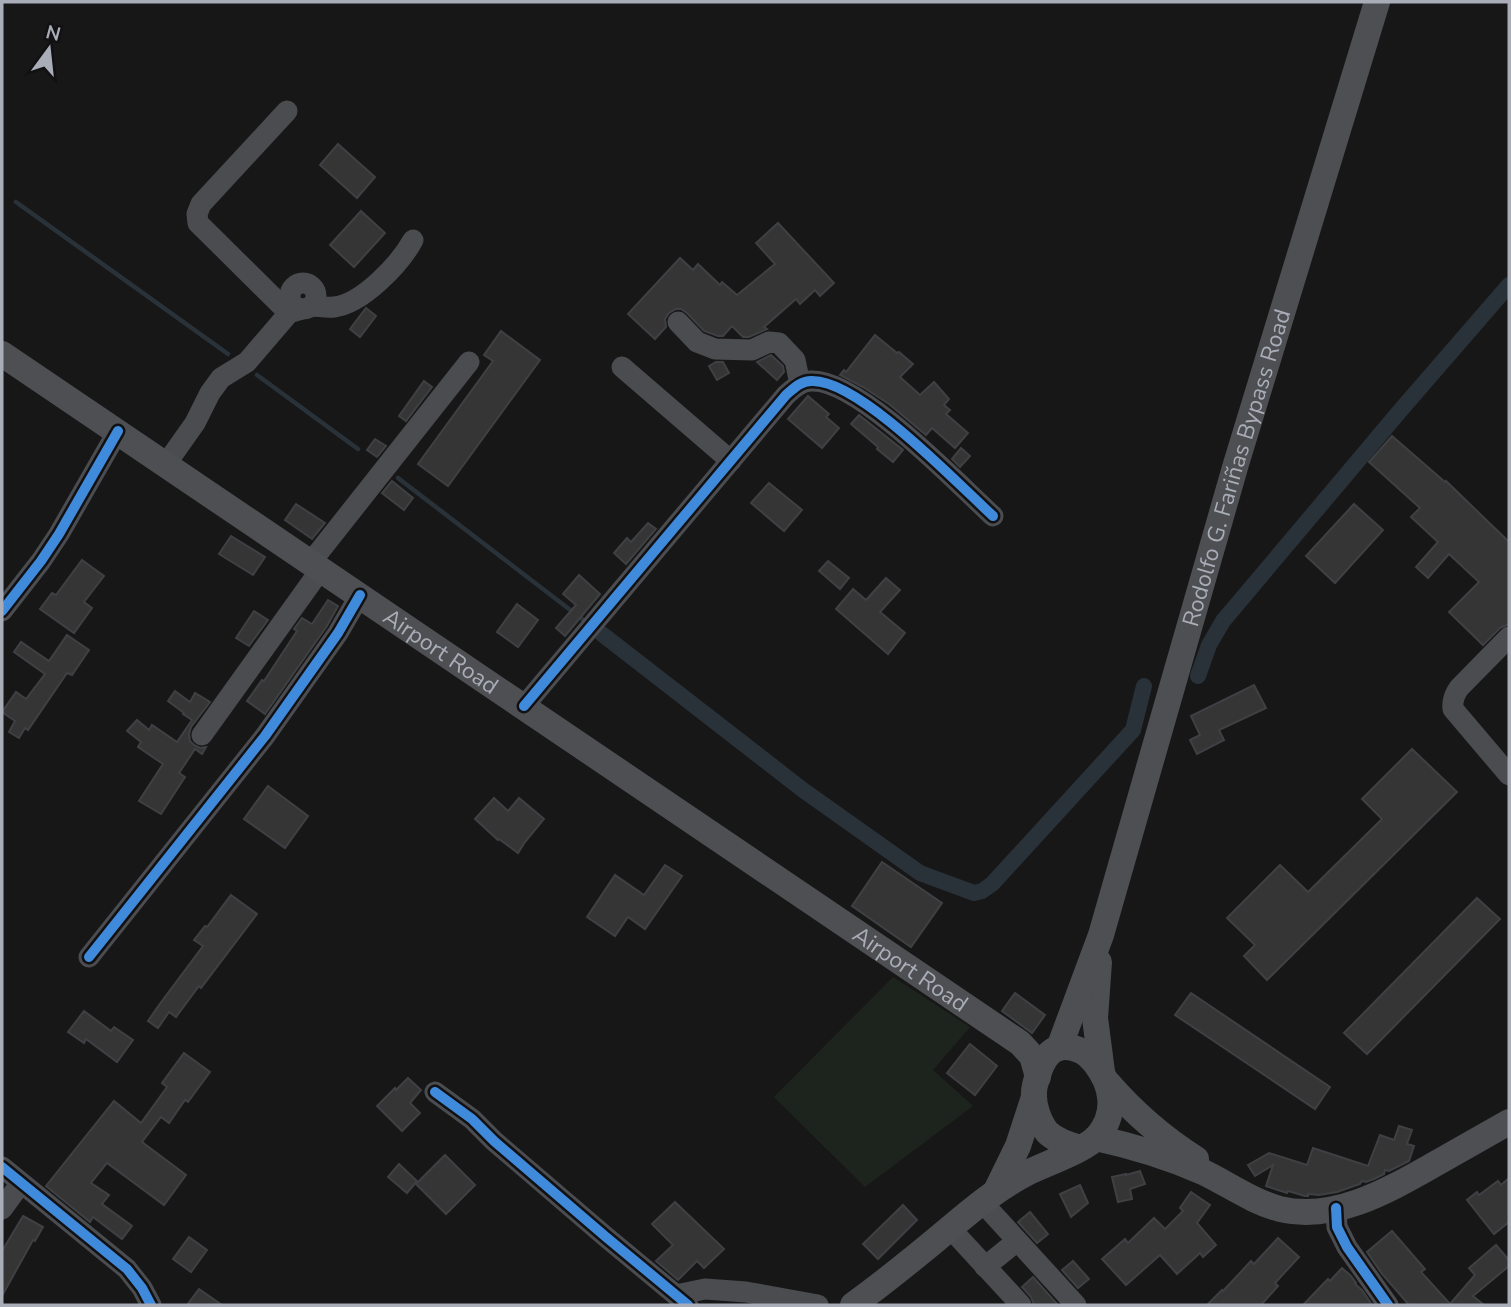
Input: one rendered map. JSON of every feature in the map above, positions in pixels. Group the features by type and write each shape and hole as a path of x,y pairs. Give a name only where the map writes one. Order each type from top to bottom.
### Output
{"main road":[{"name":"Rodolfo G. Fariñas Bypass Road","path":"1054,1050 1101,935 1236,464 1377,2"},
{"name":"Airport Road","path":"2,354 1020,1043"},
{"name":"Rodolfo G. Fariñas Bypass Road","path":"1101,935 1095,1018 1105,1077"},
{"path":"1020,1043 1036,1050 1070,1047 1088,1054 1125,1102 1181,1149 1210,1167 1233,1188"},
{"path":"1020,1043 1032,1056 1041,1123 1049,1134 1068,1145 1088,1143 1158,1154 1279,1209 1323,1211 1368,1199 1400,1184 1509,1122"},
{"path":"989,1197 1018,1146 1041,1065 1054,1050"},
{"path":"868,1301 989,1197 1025,1174 1088,1143 1108,1118 1111,1107 1105,1077"}],"street":[{"path":"288,111 201,204 197,214 198,223 301,309"},
{"path":"166,464 195,423 220,379 247,362 301,309 332,307 357,299 373,288 413,240"},
{"path":"678,323 697,342 715,349 752,350 769,342 779,343 795,360 800,384"},
{"path":"202,735 316,566 468,362"},
{"path":"622,367 731,460"},
{"path":"524,706 786,396 804,382 815,380 828,384 879,412 993,516"},
{"path":"2,611 59,534 118,432"},
{"path":"89,957 265,736 338,633 360,595"},
{"path":"1509,637 1459,688 1452,704 1453,709 1509,775"},
{"path":"435,1092 472,1119 682,1300 705,1289 746,1292 818,1305"},
{"path":"2,1167 127,1269 151,1305"},
{"path":"2,1209 21,1184"},
{"path":"989,1197 1017,1241 1076,1305"},
{"path":"1336,1208 1337,1227 1347,1247 1388,1305"},
{"path":"950,1228 1021,1305"},
{"path":"985,1267 1017,1241"}],"shaded area":[{"path":"893,977 970,1027 933,1070 973,1106 865,1187 774,1097"}],"building":[{"path":"338,144 375,177 357,198 320,165"},
{"path":"361,211 385,233 354,267 330,245"},
{"path":"778,223 834,283 820,296 815,290 800,304 796,299 764,327 767,329 743,337 732,326 723,336 718,336 704,331 687,313 676,309 669,313 665,319 666,327 655,339 628,314 680,258 693,270 698,264 720,285 722,282 737,295 775,264 756,243"},
{"path":"366,308 376,316 360,337 350,329"},
{"path":"501,331 540,360 448,486 418,464 493,361 484,355"},
{"path":"875,335 913,364 900,377 920,395 934,382 949,399 944,405 950,410 946,414 968,433 955,448 932,428 926,435 889,404 840,375 844,370 846,372"},
{"path":"771,355 783,366 784,372 777,380 757,362"},
{"path":"723,362 729,373 717,380 709,366"},
{"path":"424,381 432,387 406,421 399,416"},
{"path":"808,396 829,414 826,417 839,428 822,448 788,419"},
{"path":"859,415 903,450 893,462 851,424"},
{"path":"1392,436 1446,481 1509,542 1509,624 1500,628 1483,645 1449,612 1479,582 1449,554 1428,578 1416,567 1438,542 1411,517 1420,508 1369,462"},
{"path":"375,439 386,446 377,457 367,450"},
{"path":"961,448 970,456 960,467 952,459"},
{"path":"392,481 413,498 404,510 382,493"},
{"path":"769,483 802,510 784,531 751,503"},
{"path":"296,504 325,523 312,539 285,520"},
{"path":"1354,504 1383,530 1335,583 1306,556"},
{"path":"648,523 656,529 626,564 614,553 627,538 631,542"},
{"path":"231,536 265,557 253,575 219,554"},
{"path":"82,560 104,576 84,602 92,608 74,633 40,609 52,593 56,595"},
{"path":"828,561 849,578 840,589 819,571"},
{"path":"579,575 600,594 565,636 556,628 576,605 563,594"},
{"path":"886,578 900,590 880,612 905,633 888,654 836,609 853,589 866,600"},
{"path":"328,600 338,606 327,626 265,714 247,701 262,680 264,681 297,631 294,629 302,618 312,624"},
{"path":"517,604 538,620 518,647 497,632"},
{"path":"254,611 268,620 249,646 236,638"},
{"path":"67,635 89,650 72,675 67,673 28,730 25,728 19,738 9,732 15,721 2,712 16,692 26,699 45,674 14,652 21,642 49,661"},
{"path":"1254,685 1266,708 1219,730 1224,740 1197,754 1190,740 1200,735 1191,716"},
{"path":"175,691 190,702 195,693 210,702 191,727 189,734 194,745 206,747 202,754 195,749 179,773 185,777 161,814 139,801 163,764 138,747 141,742 127,731 137,720 149,730 152,725 177,742 192,720 168,701"},
{"path":"1412,749 1457,792 1267,980 1244,956 1255,945 1227,918 1280,865 1308,892 1382,819 1362,799"},
{"path":"268,786 308,816 285,848 244,819"},
{"path":"494,798 508,811 519,798 544,819 518,853 498,840 475,819"},
{"path":"882,862 942,903 911,947 852,906"},
{"path":"665,865 682,876 645,929 628,917 615,936 587,917 615,875 644,895"},
{"path":"231,895 257,914 176,1017 169,1012 158,1028 148,1021 203,946 194,940"},
{"path":"1477,898 1500,919 1367,1054 1344,1033"},
{"path":"1015,993 1045,1015 1032,1033 1002,1011"},
{"path":"1191,993 1330,1087 1315,1109 1175,1015"},
{"path":"84,1011 111,1031 114,1027 133,1040 117,1062 86,1039 84,1043 68,1032"},
{"path":"970,1044 997,1066 975,1095 947,1073"},
{"path":"184,1053 210,1072 169,1123 161,1117 142,1142 186,1175 164,1205 107,1163 91,1183 109,1195 102,1204 132,1226 122,1239 93,1217 90,1222 46,1186 114,1101 141,1123 167,1087 162,1083"},
{"path":"408,1078 421,1090 410,1103 420,1113 402,1131 377,1106"},
{"path":"1399,1126 1412,1130 1407,1144 1414,1146 1409,1161 1389,1171 1385,1170 1384,1174 1374,1179 1337,1192 1308,1196 1288,1191 1287,1193 1266,1186 1273,1165 1255,1176 1248,1165 1269,1153 1307,1165 1313,1148 1368,1166 1380,1135 1394,1140"},
{"path":"445,1155 475,1185 446,1214 416,1184"},
{"path":"399,1164 417,1181 407,1193 388,1177"},
{"path":"1140,1171 1145,1184 1130,1189 1132,1199 1118,1202 1112,1177"},
{"path":"1509,1178 1509,1222 1494,1234 1467,1200 1498,1181 1501,1185"},
{"path":"1080,1185 1088,1203 1071,1217 1060,1194"},
{"path":"1191,1192 1210,1205 1197,1223 1216,1245 1203,1257 1200,1253 1177,1274 1160,1255 1126,1285 1102,1259 1125,1239 1128,1243 1154,1218 1165,1229 1183,1211 1180,1208"},
{"path":"675,1202 724,1249 704,1268 697,1261 678,1280 656,1261 673,1245 652,1224"},
{"path":"903,1205 917,1220 878,1259 863,1244"},
{"path":"1030,1212 1048,1234 1037,1243 1018,1222"},
{"path":"23,1216 43,1227 2,1296 2,1251"},
{"path":"1392,1231 1425,1269 1421,1272 1450,1304 1475,1275 1469,1268 1496,1245 1509,1260 1509,1266 1473,1296 1484,1305 1409,1305 1367,1252"},
{"path":"189,1237 207,1250 191,1272 173,1259"},
{"path":"1278,1238 1299,1257 1275,1283 1278,1286 1261,1305 1207,1305 1251,1261 1254,1264"},
{"path":"1073,1261 1089,1279 1078,1288 1062,1270"},
{"path":"1342,1268 1372,1305 1303,1305 1328,1279 1330,1281"},
{"path":"1033,1277 1058,1305 1034,1305 1022,1287"},
{"path":"199,1289 222,1305 187,1305"}],"waterway":[{"path":"16,202 228,354"},
{"path":"1198,676 1209,645 1223,621 1509,285"},
{"path":"257,375 358,449"},
{"path":"398,478 586,622"},
{"path":"602,634 803,790 920,873 974,893 992,884 1133,730 1144,686"}],"cycle path":[{"path":"524,706 786,395 802,383 813,381 833,385 856,397 907,436 993,516"},
{"path":"2,611 59,534 118,431"},
{"path":"89,957 265,736 338,633 360,595"},
{"path":"435,1092 472,1119 494,1141 688,1305"},
{"path":"2,1167 127,1269 151,1305"},
{"path":"1336,1208 1337,1227 1347,1247 1388,1305"}]}
